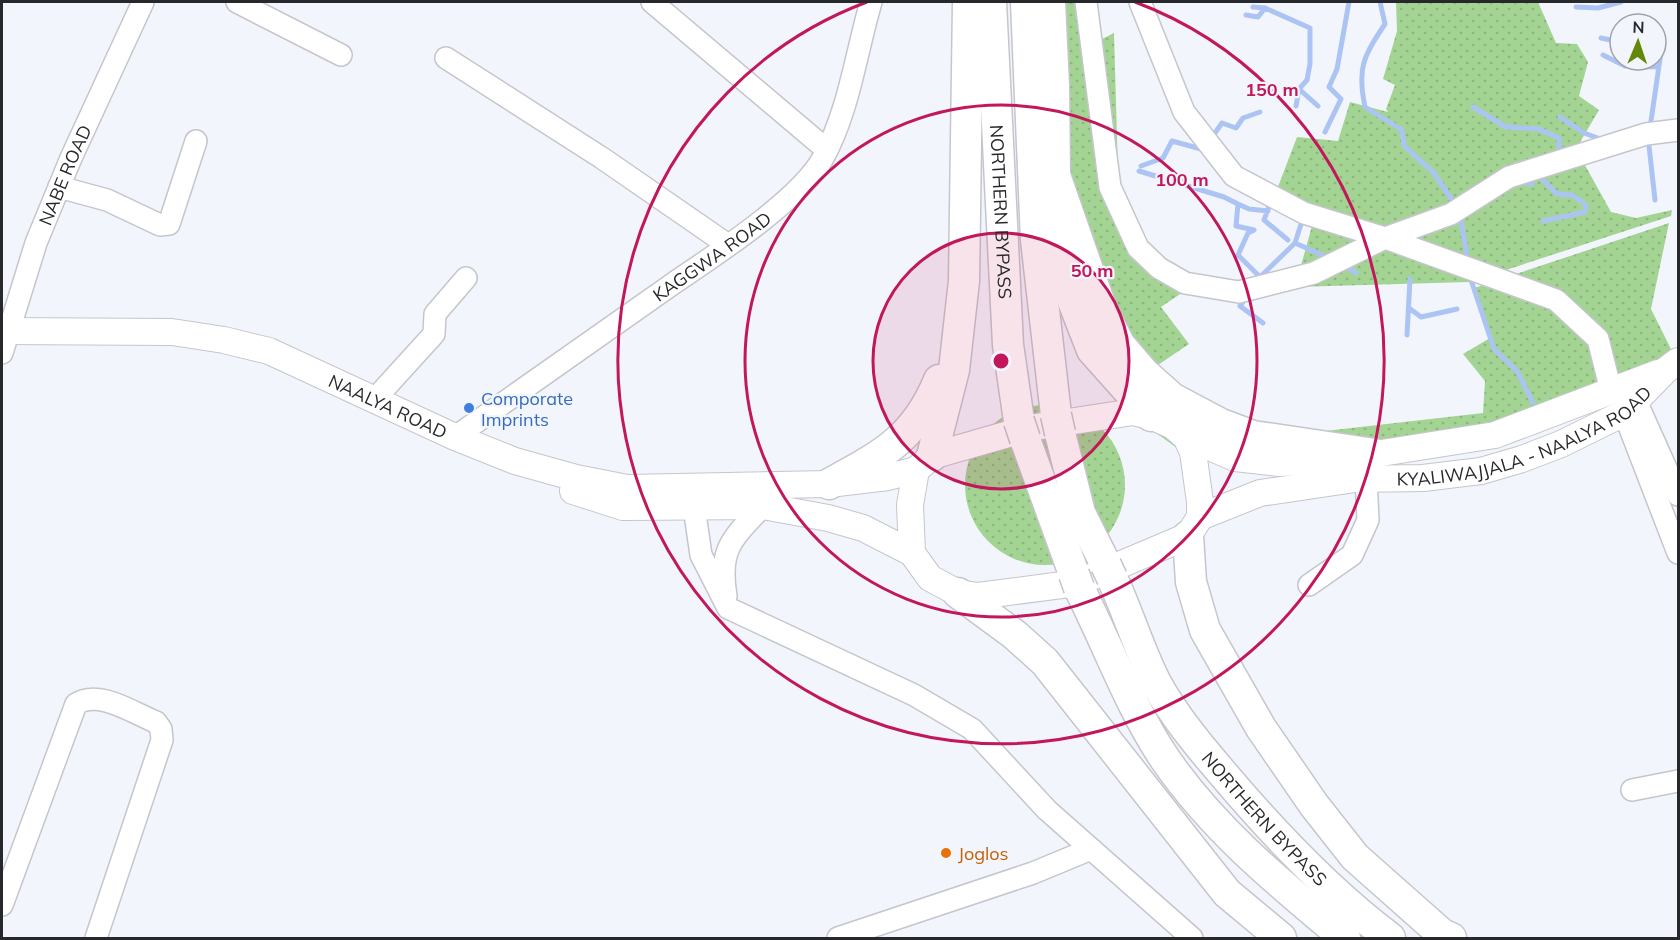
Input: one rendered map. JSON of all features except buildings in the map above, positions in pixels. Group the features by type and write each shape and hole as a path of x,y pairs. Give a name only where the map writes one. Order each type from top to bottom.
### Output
{"highway":[{"path":"924,463 954,370 964,281 968,2"},
{"name":"NORTHERN BYPASS","path":"990,2 1008,345 1022,430 1076,581 1116,667 1165,758 1225,835 1345,939"},
{"name":"NORTHERN BYPASS","path":"1026,2 1036,240 1058,424 1080,513 1109,571 1156,683 1186,728 1244,799 1358,914 1390,939"},
{"path":"1050,2 1055,175 1069,288 1092,350 1151,416"},
{"path":"1055,175 1102,310 1120,345 1151,380 1172,398 1221,424 1365,470"},
{"path":"829,484 866,464 907,435 931,400 958,334"},
{"path":"1194,526 1191,582 1205,630 1245,701 1314,805 1355,856 1408,905 1451,939"},
{"path":"958,593 1015,635 1045,662 1227,893 1281,939"}],"main road":[{"name":"NAALYA ROAD","path":"4,338 172,332 224,340 269,351 455,437 515,461 580,494 622,507 694,497 769,496"},
{"path":"769,496 828,518 863,528 912,553 930,578 958,593 978,596 1077,583 1260,493 1365,470 1624,401 1675,365"},
{"name":"KYALIWAJJALA - NAALYA ROAD","path":"1365,470 1423,478 1481,471 1561,444 1624,401"},
{"path":"769,496 829,484 888,477 924,463 1061,421 1133,412 1151,416 1173,426 1186,437 1235,458 1279,463 1331,461 1365,470"},
{"path":"1186,437 1193,452 1198,481 1194,526"},
{"path":"912,553 910,505 924,463"}],"street":[{"name":"NABE ROAD","path":"4,338 36,243 59,187 143,2"},
{"path":"237,2 274,18 340,55"},
{"path":"652,2 827,150"},
{"name":"KAGGWA ROAD","path":"455,437 729,245 786,199 822,160 827,150 846,99 870,2"},
{"path":"1086,2 1110,187 1138,248 1159,268 1185,283 1239,292 1314,273 1385,238 1458,211 1506,179 1643,136 1678,130"},
{"path":"1140,2 1184,112 1234,176 1305,213 1385,238 1556,300 1598,339 1624,401 1678,553"},
{"path":"446,58 602,158 729,245"},
{"path":"59,187 107,200 160,225 169,224 196,141"},
{"path":"374,400 434,334 435,314 466,278"},
{"path":"1624,401 1678,495"},
{"path":"1309,585 1352,555 1368,520 1365,470"},
{"path":"728,608 723,576 725,556 731,541 769,496"},
{"path":"694,497 700,555 728,608 914,695 972,729 1047,810 1192,939"},
{"path":"2,904 9,859 76,704 85,698 98,698 156,722 162,729 162,740 96,939"},
{"path":"1632,790 1678,781"},
{"path":"838,939 1033,873 1091,849"},
{"path":"1408,905 1463,939"}],"green space":[{"path":"1044,2 1084,2 1090,45 1114,33 1119,206 1186,290 1161,307 1189,344 1155,367 1202,407 1245,422 1325,431 1483,413 1485,381 1463,354 1490,338 1474,288 1669,223 1651,309 1674,355 1459,450 1181,451 1152,430 1099,375"},
{"path":"1396,2 1538,2 1556,43 1577,44 1588,62 1579,96 1599,110 1576,149 1611,212 1636,218 1672,210 1671,216 1469,282 1295,287 1317,208 1276,192 1297,137 1338,141 1350,102 1388,112 1386,109 1395,85 1383,79 1397,31"},
{"path":"1045,405 1061,406 1076,411 1090,418 1102,428 1112,440 1119,454 1124,469 1124,501 1119,516 1112,530 1102,542 1090,552 1076,559 1061,564 1045,565 1029,564 1014,559 1000,552 988,542 978,530 971,516 966,501 965,485 966,469 971,454 978,440 988,428 1000,418 1014,411 1029,406"}],"waterway":[{"path":"1325,132 1341,99 1329,87 1337,69 1349,2"},
{"path":"1380,2 1385,24 1371,45 1364,63 1362,82 1365,107 1402,130 1404,146 1433,172 1456,206"},
{"path":"1576,7 1598,8 1621,2"},
{"path":"1253,7 1265,8 1310,28 1310,64 1307,80 1299,89 1296,106"},
{"path":"1246,15 1258,17 1265,8"},
{"path":"1601,38 1608,39"},
{"path":"1603,55 1608,58"},
{"path":"1650,128 1658,72"},
{"path":"1299,89 1318,106"},
{"path":"1473,107 1506,127 1539,129 1559,138 1559,147 1567,153"},
{"path":"1210,140 1222,123 1236,128 1243,118 1260,112"},
{"path":"1560,117 1584,133 1603,140"},
{"path":"1648,137 1655,200"},
{"path":"1141,166 1163,158 1172,141 1201,149 1203,146"},
{"path":"1139,171 1224,197 1238,204 1236,226 1254,230"},
{"path":"1536,173 1557,194 1572,195 1586,205 1585,212 1543,221"},
{"path":"1520,182 1532,184 1532,176"},
{"path":"1271,201 1264,220 1288,240"},
{"path":"1238,204 1249,209 1268,211"},
{"path":"1460,215 1468,262"},
{"path":"1256,281 1295,243 1303,218"},
{"path":"1254,230 1248,233 1238,255 1259,276"},
{"path":"1295,243 1329,258"},
{"path":"1343,265 1356,273"},
{"path":"1469,274 1494,349 1517,371 1533,403"},
{"path":"1407,335 1410,279"},
{"path":"1247,296 1240,306 1263,323"},
{"path":"1409,308 1421,317 1457,309"}],"place":[{"name":"Comporate Imprints","path":"469,408"},
{"name":"Joglos","path":"946,853"}]}
